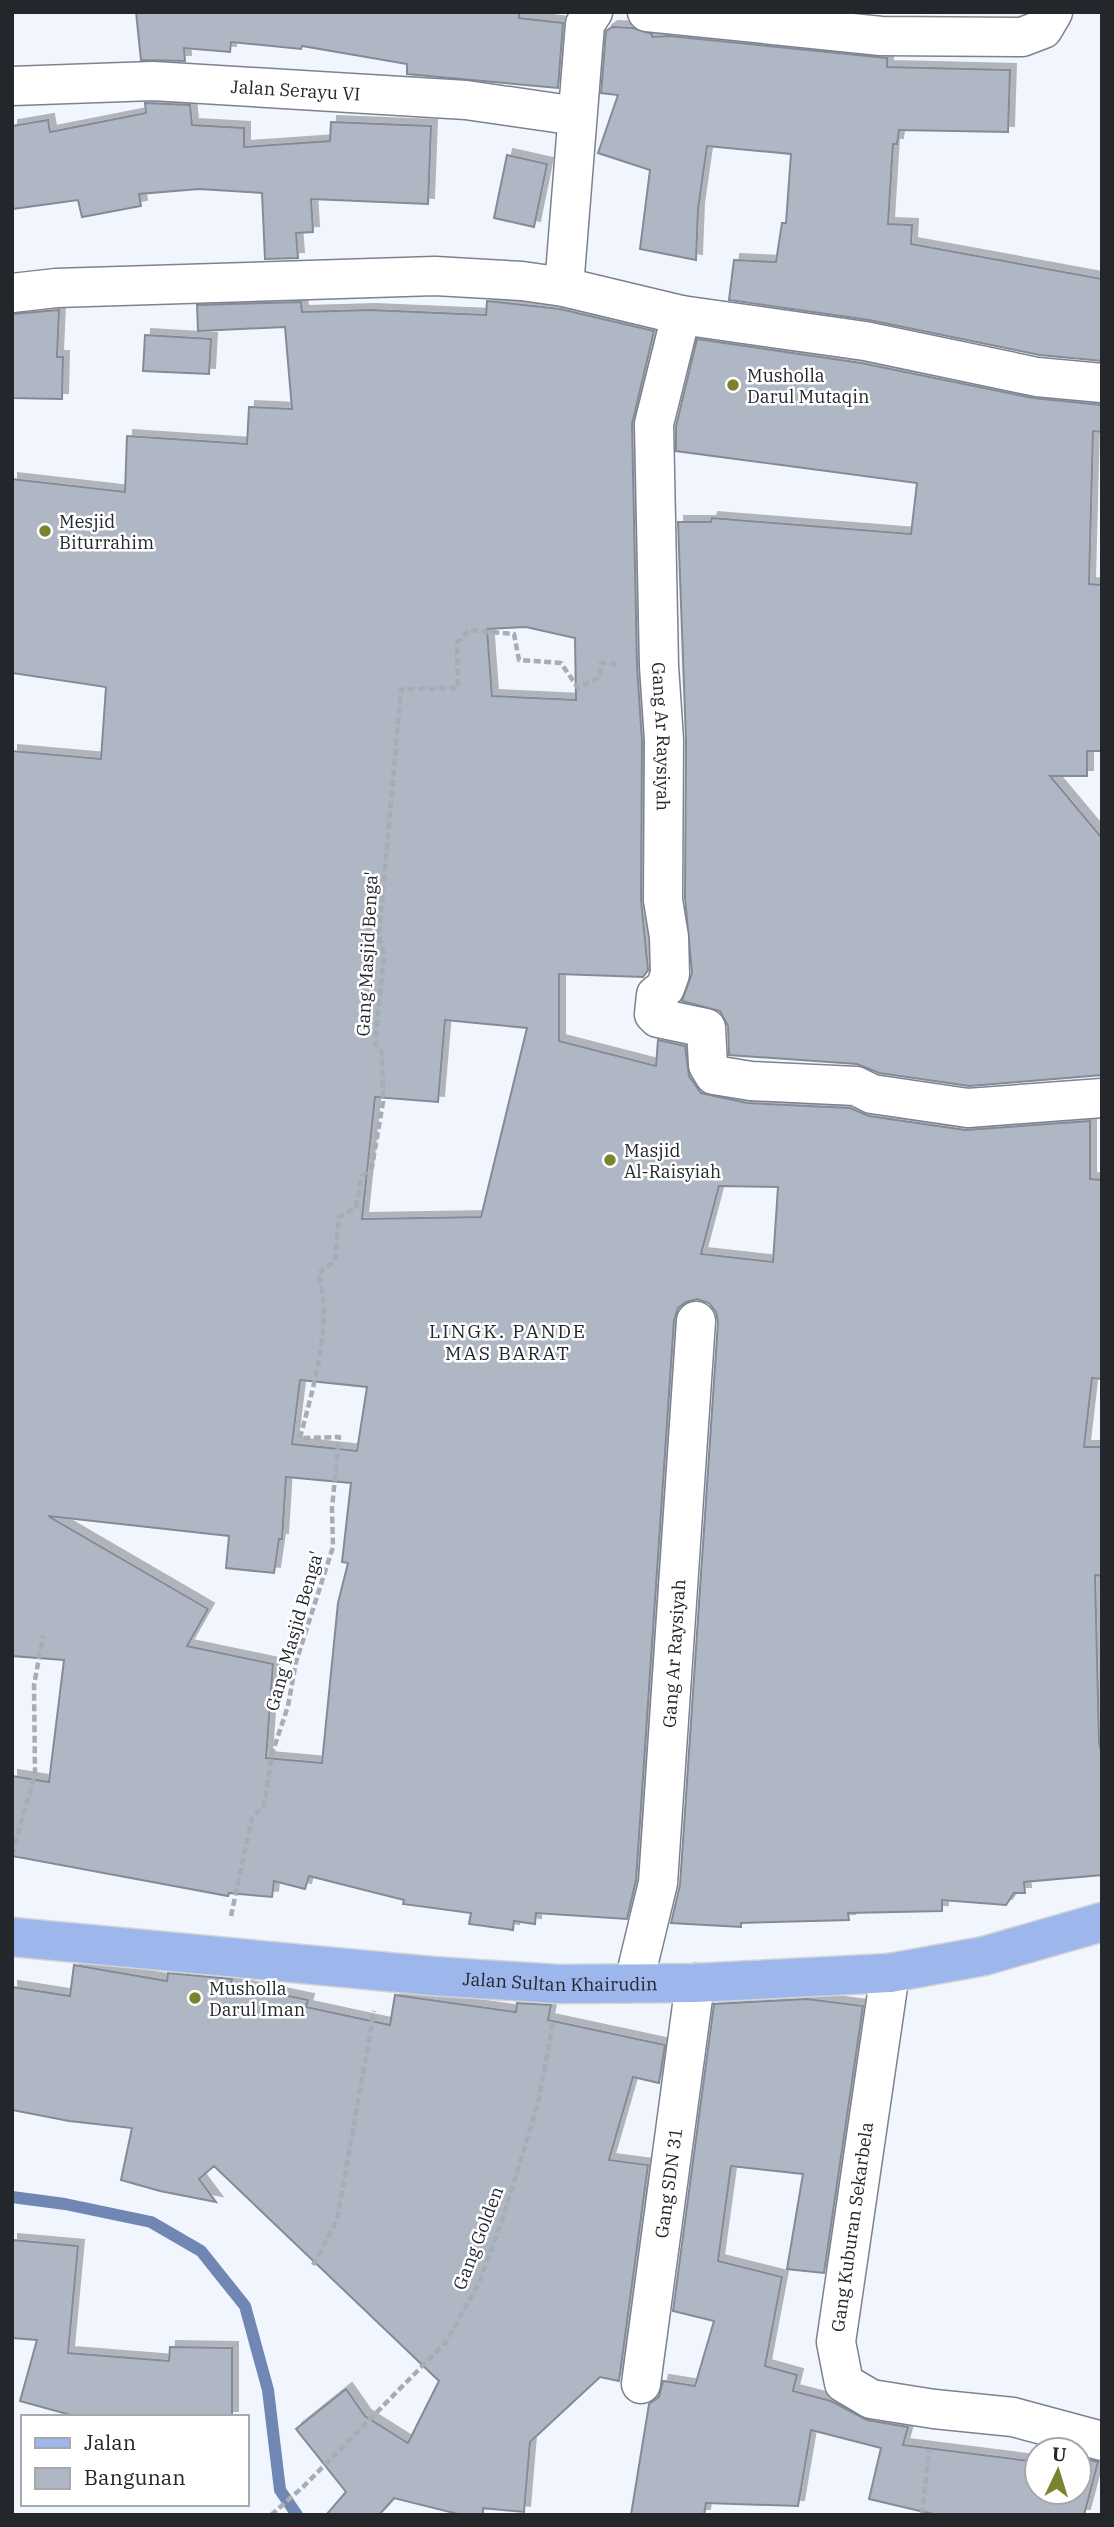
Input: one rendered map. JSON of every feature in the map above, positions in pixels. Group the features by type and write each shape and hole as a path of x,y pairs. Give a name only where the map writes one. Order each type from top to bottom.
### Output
{"main road":[{"name":"Jalan Sultan Khairudin","path":"12,1937 381,1969 432,1976 558,1984 695,1983 890,1973 984,1956 1102,1922"}],"street":[{"path":"564,287 585,24 593,12"},
{"path":"647,12 880,37 1022,37 1043,29 1054,12"},
{"name":"Jalan Serayu VI","path":"12,86 153,81 466,100 577,116"},
{"path":"12,293 56,288 435,276 564,287 681,315 865,341 1037,377 1102,383"},
{"name":"Gang Ar Raysiyah","path":"681,315 654,424 659,666 664,740 663,900 669,937 670,974 665,988 656,995 654,1014 658,1018 706,1028 710,1071 714,1075 751,1081 856,1086 873,1094 968,1108 1102,1098"},
{"name":"Gang Ar Raysiyah","path":"634,1982 659,1883 696,1321"},
{"name":"Gang Kuburan Sekarbela","path":"890,1973 836,2342 844,2383 871,2399 1013,2417 1102,2441"},
{"name":"Gang SDN 31","path":"641,2384 695,1983"}],"path":[{"name":"Gang Masjid Benga'","path":"223,1955 252,1818 264,1806 272,1754 288,1706 296,1662 333,1547 332,1508 340,1437 300,1438 318,1366 323,1290 318,1274 335,1261 339,1217 356,1207 362,1176 372,1167 383,1102 382,1052 375,1044 384,954 379,936 401,689 458,688 457,643 469,630 514,635 519,660 561,663 578,688 600,677 601,663 659,666"},
{"path":"12,1856 35,1774 34,1685 43,1636"},
{"path":"313,2265 337,2220 381,1969"},
{"name":"Gang Golden","path":"271,2515 304,2486 446,2342 479,2283 504,2215 538,2103 549,2057 558,1984"},
{"path":"922,2515 934,2409"}],"building":[{"path":"136,12 519,13 519,18 563,23 558,88 407,74 407,64 302,46 301,49 231,42 230,52 184,48 185,61 141,60"},
{"path":"612,27 633,28 652,34 652,37 669,36 887,58 887,67 1010,70 1008,132 899,130 897,144 893,144 888,224 912,225 911,244 1102,279 1102,361 1040,355 869,320 729,300 734,260 776,262 782,223 786,223 791,154 707,146 698,209 696,260 640,249 650,170 598,153 618,95 601,93 606,31"},
{"path":"145,103 190,105 192,125 244,128 244,147 330,141 331,122 431,126 428,204 311,199 313,232 296,233 298,258 265,259 262,193 199,189 139,194 141,206 82,217 78,200 12,209 12,126 48,120 50,132 146,113"},
{"path":"507,155 547,164 534,227 494,218"},
{"path":"487,301 560,309 654,331 632,424 637,666 642,741 641,900 648,970 643,977 559,974 559,1041 656,1066 658,1040 685,1046 689,1076 701,1093 747,1103 850,1108 869,1116 965,1130 1090,1121 1090,1179 1102,1180 1102,1379 1092,1378 1084,1447 1102,1447 1102,1576 1095,1575 1099,1742 1102,1755 1102,1875 1024,1882 1025,1893 1014,1893 1006,1905 942,1900 942,1911 848,1913 849,1920 741,1923 741,1927 671,1923 680,1885 718,1322 716,1312 709,1303 697,1299 678,1308 674,1320 636,1880 627,1919 536,1913 535,1924 514,1921 513,1930 469,1924 471,1913 403,1904 404,1900 309,1876 305,1889 274,1881 272,1897 229,1893 228,1896 12,1856 12,1776 49,1782 64,1660 12,1656 12,751 101,759 106,687 12,673 12,479 125,492 127,436 247,444 249,407 292,409 285,327 198,331 197,305 301,302 302,312 370,310 486,315","holes":["526,627 575,638 576,700 492,696 487,629","445,1020 527,1028 481,1217 362,1219 375,1097 438,1102","719,1186 778,1187 773,1262 701,1254","300,1380 367,1387 357,1451 292,1444","286,1477 351,1483 342,1562 348,1563 338,1603 322,1763 266,1758 273,1664 187,1646 208,1609 48,1516 229,1536 226,1568 274,1573 279,1539 282,1539"]},
{"path":"59,310 57,357 63,357 62,399 12,398 12,314"},
{"path":"145,335 211,339 209,374 143,371"},
{"path":"697,339 861,363 1033,398 1102,405 1102,432 1093,431 1089,584 1102,585 1102,751 1087,751 1087,776 1050,776 1102,838 1102,1075 969,1086 879,1073 857,1064 729,1055 728,1026 720,1011 682,1001 692,973 685,898 686,740 678,522 711,522 712,518 911,534 917,483 676,451 676,426"},
{"path":"74,1965 167,1981 168,1973 232,1979 231,1984 308,2000 306,2007 390,2025 395,1995 516,2012 517,2003 551,2005 548,2020 665,2045 659,2083 633,2077 609,2160 648,2165 619,2381 600,2377 530,2442 524,2512 483,2508 483,2515 462,2515 394,2498 379,2515 326,2515 346,2492 296,2429 346,2389 365,2416 408,2443 439,2381 214,2166 199,2179 216,2202 160,2191 121,2180 132,2128 69,2121 12,2110 12,1987 70,1996"},
{"path":"807,1999 863,2006 824,2273 787,2269 803,2174 731,2166 718,2261 782,2277 765,2366 797,2375 793,2391 831,2401 867,2420 908,2427 903,2445 1023,2460 1023,2506 1086,2506 1084,2515 937,2515 869,2499 881,2448 811,2430 798,2506 706,2503 704,2515 631,2515 649,2404 659,2397 663,2381 695,2386 714,2321 673,2311 714,2004"},
{"path":"12,2240 78,2246 68,2353 169,2361 170,2347 232,2348 232,2415 71,2415 20,2401 37,2340 12,2338"},
{"path":"1093,2461 1098,2462 1093,2481"}],"waterway":[{"path":"12,2197 65,2204 151,2222 201,2251 245,2306 268,2390 280,2490 297,2515"}],"place":[{"name":"Musholla Darul Mutaqin","path":"733,385"},
{"name":"Mesjid Biturrahim","path":"45,531"},
{"name":"Masjid Al-Raisyiah","path":"610,1160"},
{"name":"Musholla Darul Iman","path":"195,1998"}],"district":[{"name":"LINGK. PANDE MAS BARAT","path":"508,1342"}]}
